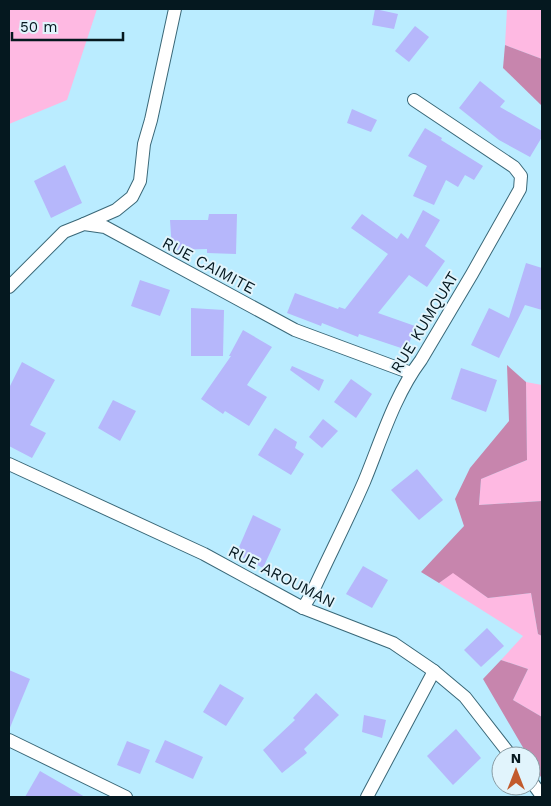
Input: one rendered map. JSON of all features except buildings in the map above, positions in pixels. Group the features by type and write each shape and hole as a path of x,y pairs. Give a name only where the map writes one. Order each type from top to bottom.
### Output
{"street":[{"path":"9,287 64,232 116,210 132,197 140,180 144,144 151,120 174,9"},
{"name":"RUE KUMQUAT","path":"303,608 312,593 363,483 400,392 472,274 520,189 521,176 514,167 414,100"},
{"name":"RUE CAIMITE","path":"84,224 105,228 295,330 411,373"},
{"name":"RUE AROUMAN","path":"9,464 204,554 303,608 393,643 434,671 465,697 503,746"},
{"path":"367,797 434,671"},
{"path":"9,740 126,797"}],"shaded area":[{"path":"9,9 97,9 67,100 9,124"},
{"path":"507,9 542,9 542,59 505,45"},
{"path":"505,45 542,59 542,106 503,68"},
{"path":"507,365 526,382 527,460 481,479 479,505 542,501 542,636 538,634 531,593 488,598 453,573 439,583 421,572 464,526 455,499 470,468 509,421"},
{"path":"526,382 542,385 542,501 479,505 481,479 527,460"},
{"path":"453,572 488,598 531,593 538,634 542,636 542,717 513,700 528,669 501,660 523,636 439,583"},
{"path":"501,660 528,669 513,700 542,717 542,778 541,746 522,746 483,679"}]}
